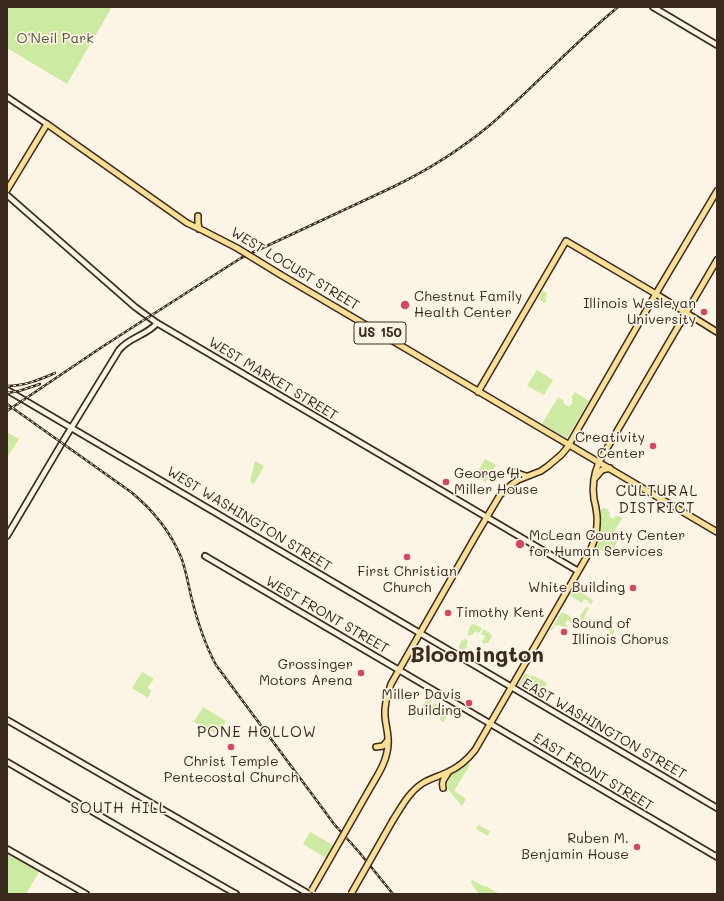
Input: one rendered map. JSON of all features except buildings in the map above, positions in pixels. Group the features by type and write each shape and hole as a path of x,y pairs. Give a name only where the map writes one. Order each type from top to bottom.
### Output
{"main road":[{"path":"7,190 47,124"},
{"name":"WEST LOCUST STREET","path":"47,124 186,223 231,245 599,462"},
{"path":"310,892 386,760 388,740 385,715 386,700 391,684 486,517 500,495 511,485 526,476 545,469 561,455 569,445 717,190"},
{"path":"198,216 198,223 202,230"},
{"path":"478,392 566,241 717,332"},
{"path":"351,894 410,793 429,779 458,767 474,750 490,724 592,547 597,532 594,478 599,462 717,260"},
{"path":"557,438 562,445 561,455"},
{"name":"US 150","path":"599,462 717,532"},
{"path":"594,478 602,470 610,468"},
{"path":"511,485 513,476 511,471 526,476"},
{"path":"376,748 382,746 388,740"},
{"path":"443,788 443,779 448,772"}],"street":[{"path":"653,7 717,45"},
{"name":"WEST LOCUST STREET","path":"7,97 47,124"},
{"name":"WEST MARKET STREET","path":"7,195 135,307 157,323 578,571"},
{"path":"7,536 119,350 128,342 151,329 157,323"},
{"name":"WEST WASHINGTON STREET","path":"7,390 479,668"},
{"name":"WEST FRONT STREET","path":"206,556 458,705"},
{"name":"EAST WASHINGTON STREET","path":"479,668 717,808"},
{"name":"EAST FRONT STREET","path":"458,705 717,857"},
{"path":"7,720 310,892"},
{"path":"7,762 236,894"},
{"path":"7,849 86,894"}],"green space":[{"name":"O'Neil Park","path":"7,7 112,7 67,84 7,48"},
{"path":"543,291 547,293 545,298 547,300 545,303 538,299"},
{"path":"537,370 553,380 544,395 527,386"},
{"path":"575,392 589,401 567,438 542,424 558,397 569,407 573,402 573,399 571,398"},
{"path":"7,432 19,439 7,458"},
{"path":"485,459 496,465 486,482 475,476"},
{"path":"255,461 264,466 254,484 250,482"},
{"path":"605,508 609,510 609,516 613,519 616,516 619,516 622,519 615,530 622,534 609,555 596,547 600,533 601,509"},
{"path":"574,588 593,600 592,603 588,603 589,601 584,599 582,603 571,596 570,595"},
{"path":"584,608 589,608 584,617 585,623 583,621 581,622 580,616 585,609"},
{"path":"562,612 573,619 571,622 567,620 565,624 568,626 554,626 554,628 550,631"},
{"path":"591,619 594,621 595,619 615,631 612,635 609,633 610,631 601,625 599,627 596,626 593,631 590,621"},
{"path":"474,624 482,628 479,633 475,631 470,636 467,634 469,632 468,631 471,625"},
{"path":"483,629 492,636 488,643 484,644 482,642 485,636 481,634"},
{"path":"465,638 468,641 466,646 468,648 466,648 464,652 459,649 459,646"},
{"path":"479,647 482,648 482,652 479,659 476,659 471,656"},
{"path":"142,672 154,679 147,688 151,690 148,698 132,688"},
{"path":"525,673 547,683 539,697 518,685"},
{"path":"429,695 431,696 432,701 425,711 421,709"},
{"path":"434,703 441,711 438,716 429,710"},
{"path":"448,706 452,708 443,722 440,718"},
{"path":"203,707 226,721 219,735 194,722"},
{"path":"468,763 470,765 454,791 466,799 462,806 444,783 447,777 457,772"},
{"path":"478,825 490,831 488,836 476,829"},
{"path":"310,832 333,845 326,858 303,844"},
{"path":"7,852 39,872 26,894 7,894"},
{"path":"472,880 485,887 486,886 498,894 479,894 471,883"}],"railway":[{"path":"7,411 102,347 241,258 393,187 431,167 490,125 601,21 618,7"},
{"path":"7,386 31,382 55,373"},
{"path":"7,393 19,391 40,384"},
{"path":"7,404 131,492 154,514 177,547 186,572 198,623 216,665 334,824 393,894"}],"place":[{"name":"Chestnut Family Health Center","path":"405,305"},
{"name":"Illinois Wesleyan University","path":"704,312"},
{"name":"Creativity Center","path":"653,446"},
{"name":"George H. Miller House","path":"446,482"},
{"name":"McLean County Center for Human Services","path":"520,544"},
{"name":"First Christian Church","path":"407,557"},
{"name":"White Building","path":"633,588"},
{"name":"Timothy Kent","path":"448,613"},
{"name":"Sound of Illinois Chorus","path":"564,632"},
{"name":"Grossinger Motors Arena","path":"361,673"},
{"name":"Miller Davis Building","path":"469,703"},
{"name":"Christ Temple Pentecostal Church","path":"231,747"},
{"name":"Ruben M. Benjamin House","path":"637,847"}],"district":[{"name":"CULTURAL DISTRICT","path":"657,500"},
{"name":"Bloomington","path":"477,655"},
{"name":"PONE HOLLOW","path":"257,732"},
{"name":"SOUTH HILL","path":"119,808"}]}
